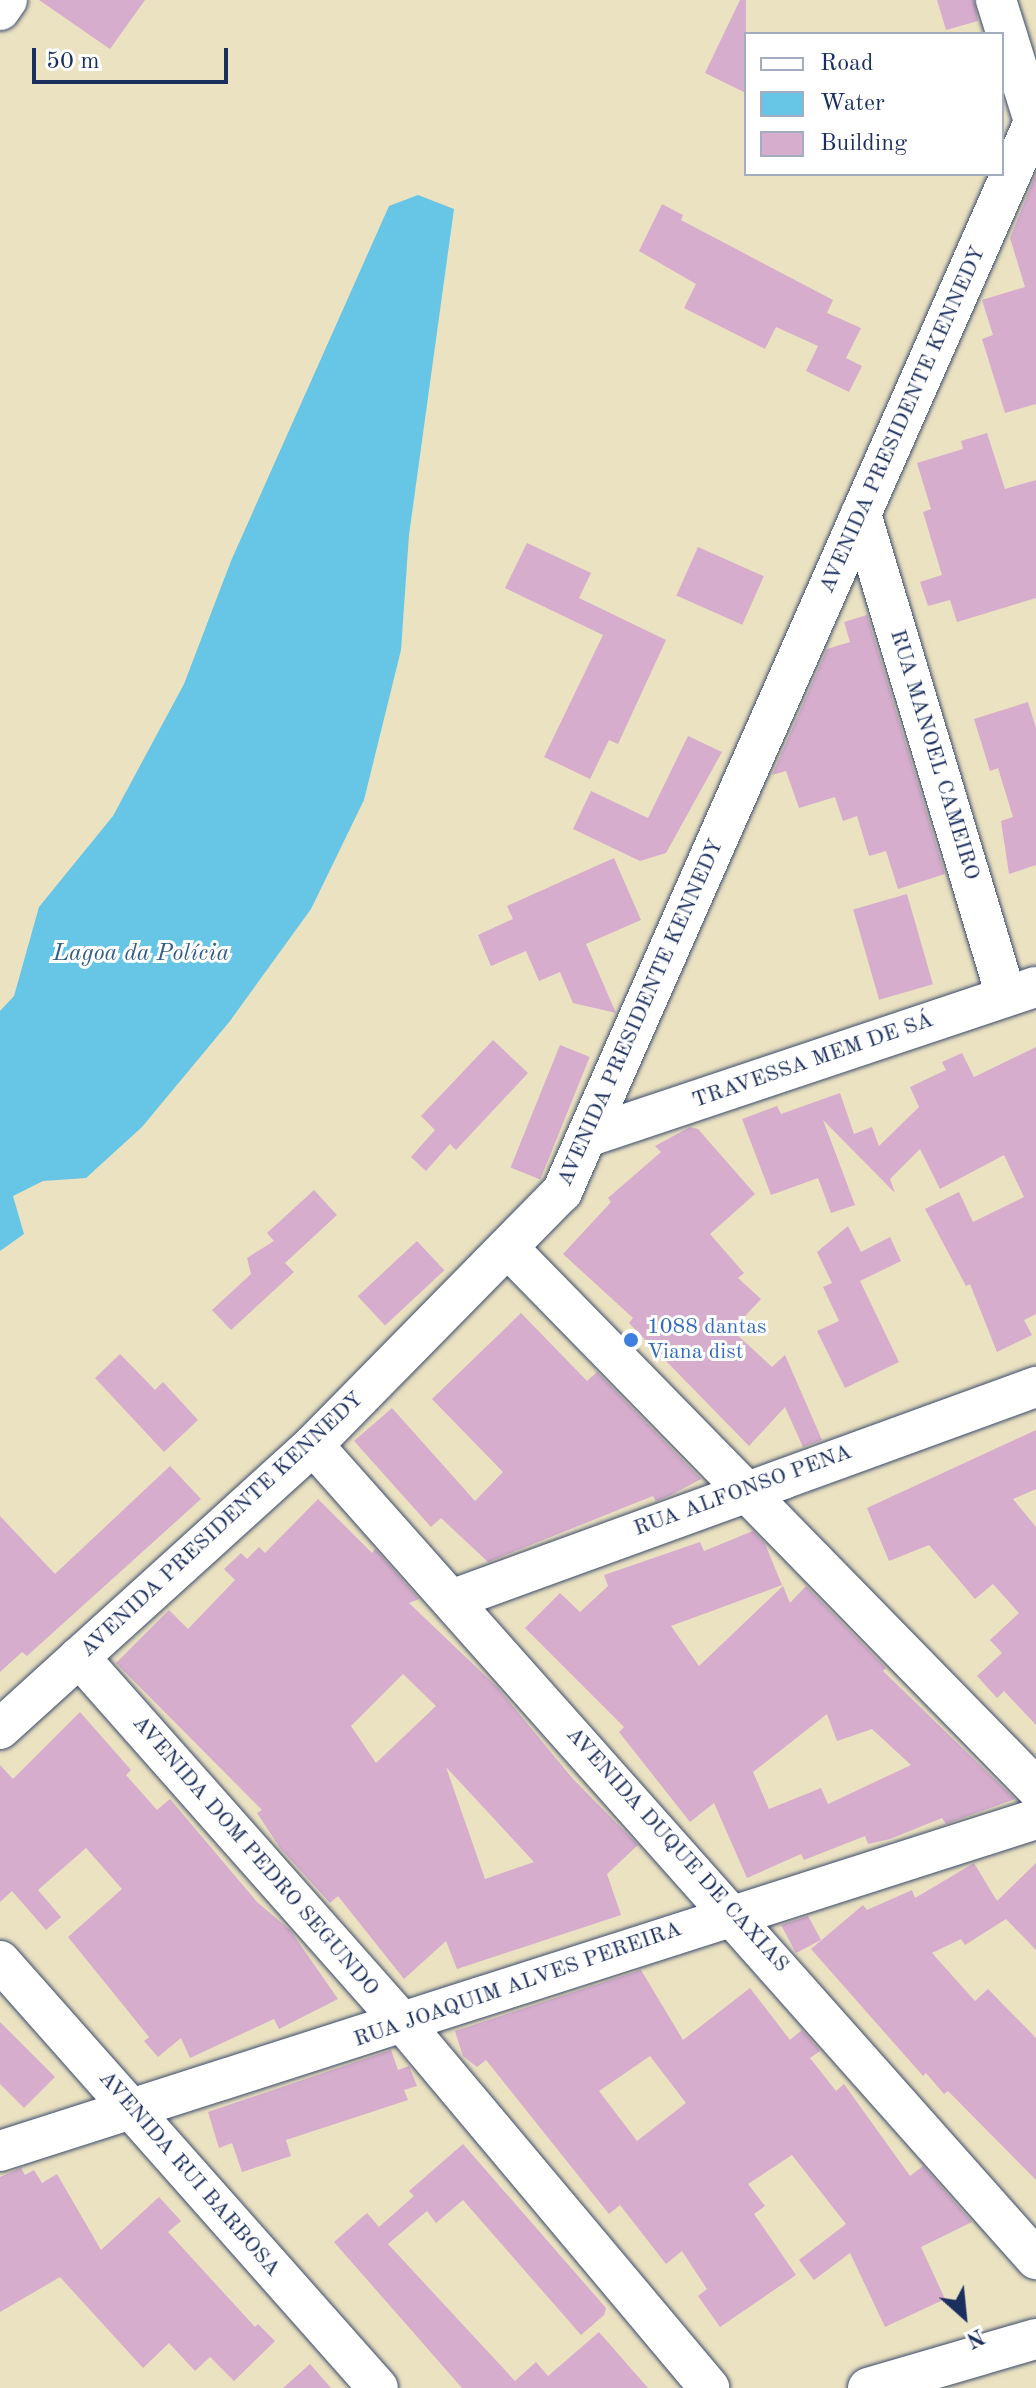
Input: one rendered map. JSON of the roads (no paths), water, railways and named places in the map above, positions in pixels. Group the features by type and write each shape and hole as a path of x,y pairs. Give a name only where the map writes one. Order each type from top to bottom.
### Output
{"street":[{"path":"0,10 7,0"},
{"path":"996,0 1035,124"},
{"name":"AVENIDA PRESIDENTE KENNEDY","path":"0,1729 313,1445 562,1192 590,1136 1035,124"},
{"name":"RUA MANOEL CAMEIRO","path":"861,514 1021,992"},
{"name":"TRAVESSA MEM DE SÁ","path":"590,1136 1021,992"},
{"path":"509,1249 748,1489 1036,1788"},
{"name":"RUA ALFONSO PENA","path":"451,1600 748,1489 1036,1387"},
{"name":"AVENIDA DUQUE DE CAXIAS","path":"313,1445 734,1912 1036,2259"},
{"name":"AVENIDA DOM PEDRO SEGUNDO","path":"79,1657 404,2024 709,2388"},
{"name":"RUA JOAQUIM ALVES PEREIRA","path":"0,2151 135,2112 734,1912 1036,1819"},
{"name":"AVENIDA RUI BARBOSA","path":"0,1961 378,2388"},
{"path":"868,2388 1036,2339"}],"water":[{"name":"Lagoa da Polícia","path":"418,195 454,209 409,535 401,650 364,800 311,909 230,1021 142,1127 86,1178 43,1181 13,1196 24,1234 0,1251 0,1011 14,996 39,907 113,816 184,684 231,561 389,206"}],"place":[{"name":"1088 dantas Viana dist","path":"631,1340"}]}
